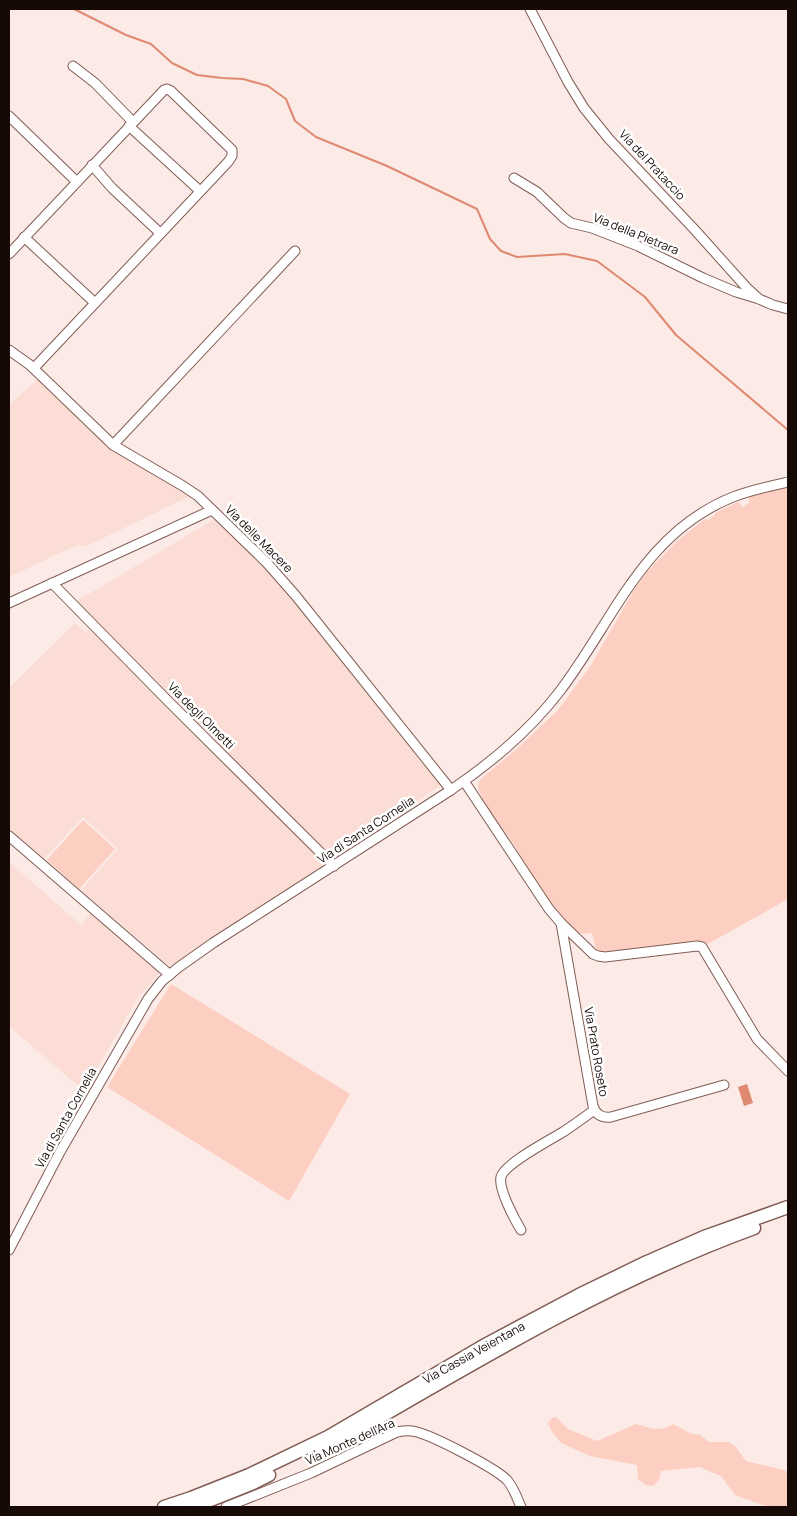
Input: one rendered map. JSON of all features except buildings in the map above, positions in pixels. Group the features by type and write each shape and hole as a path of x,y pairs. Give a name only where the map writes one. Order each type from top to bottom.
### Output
{"highway":[{"name":"Via Cassia Veientana","path":"164,1507 249,1475 328,1437 487,1344 579,1295 647,1262 704,1237 788,1208"},
{"name":"Via Cassia Veientana","path":"193,1507 251,1484 337,1442 509,1342 626,1282 705,1247 788,1216"}],"street":[{"name":"Via del Prataccio","path":"530,9 584,108 614,143 746,287 759,299 788,309"},
{"path":"73,66 94,83 131,124 200,191"},
{"path":"9,254 162,91 168,89 230,147 232,152 230,160 34,368"},
{"path":"9,116 76,182"},
{"path":"92,165 110,186 160,233"},
{"name":"Via della Pietrara","path":"514,178 542,196 571,223 592,228 630,243 703,278 736,292 759,299"},
{"path":"24,237 95,303"},
{"path":"113,446 295,251"},
{"name":"Via delle Macere","path":"9,350 34,368 113,446 188,489 267,563 286,584 451,790"},
{"name":"Via di Santa Cornelia","path":"9,1250 60,1152 148,1000 162,981 213,942 334,866 482,768 512,742 552,701 588,651 625,590 667,540 697,517 726,500 750,491 788,482"},
{"path":"9,603 212,510"},
{"name":"Via degli Olmetti","path":"52,583 334,866"},
{"name":"Via Prato Roseto","path":"464,781 543,900 561,923 589,949 596,955 606,957 697,946 702,947 757,1039 788,1072"},
{"path":"9,836 170,974"},
{"name":"Via Prato Roseto","path":"561,923 594,1110 603,1117 611,1117 724,1085"},
{"path":"521,1230 501,1186 503,1173 523,1157 594,1110"},
{"name":"Via Monte dell'Ara","path":"226,1507 311,1473 390,1435 410,1430 428,1436 489,1467 513,1488 521,1507"}],"shaded area":[{"path":"38,379 44,381 108,445 192,495 87,546 77,545 9,577 9,405"},
{"path":"788,488 788,899 706,945 702,942 597,953 592,933 584,934 575,930 565,922 545,896 510,838 487,807 479,791 479,782 558,710 591,665 634,590 646,573 677,541 705,519 708,520 715,515 715,513 738,502 743,507 749,503 749,495"},
{"path":"218,517 278,578 441,785 334,859 290,818 77,601"},
{"path":"75,623 85,632 94,630 322,861 324,866 170,966 81,890 118,849 83,817 44,859 9,829 9,688"},
{"path":"83,820 115,849 79,889 47,860"},
{"path":"9,862 81,925 92,912 159,971 157,976 139,996 84,1091 9,1026"},
{"path":"171,984 350,1094 289,1201 107,1087"},
{"path":"747,1084 753,1103 744,1106 738,1087"},
{"path":"556,1417 568,1429 597,1441 636,1424 659,1429 673,1424 692,1434 700,1435 709,1442 728,1442 735,1446 746,1461 784,1470 788,1473 788,1507 769,1507 735,1495 721,1476 700,1467 661,1471 659,1480 653,1486 646,1485 638,1479 637,1465 590,1456 561,1443 552,1432 548,1423 552,1418"}],"waterway":[{"path":"74,9 126,35 151,44 172,63 197,75 243,79 268,86 286,99 295,121 316,137 387,166 477,209 490,239 501,251 517,257 565,254 597,261 645,297 676,335 788,430"}]}
